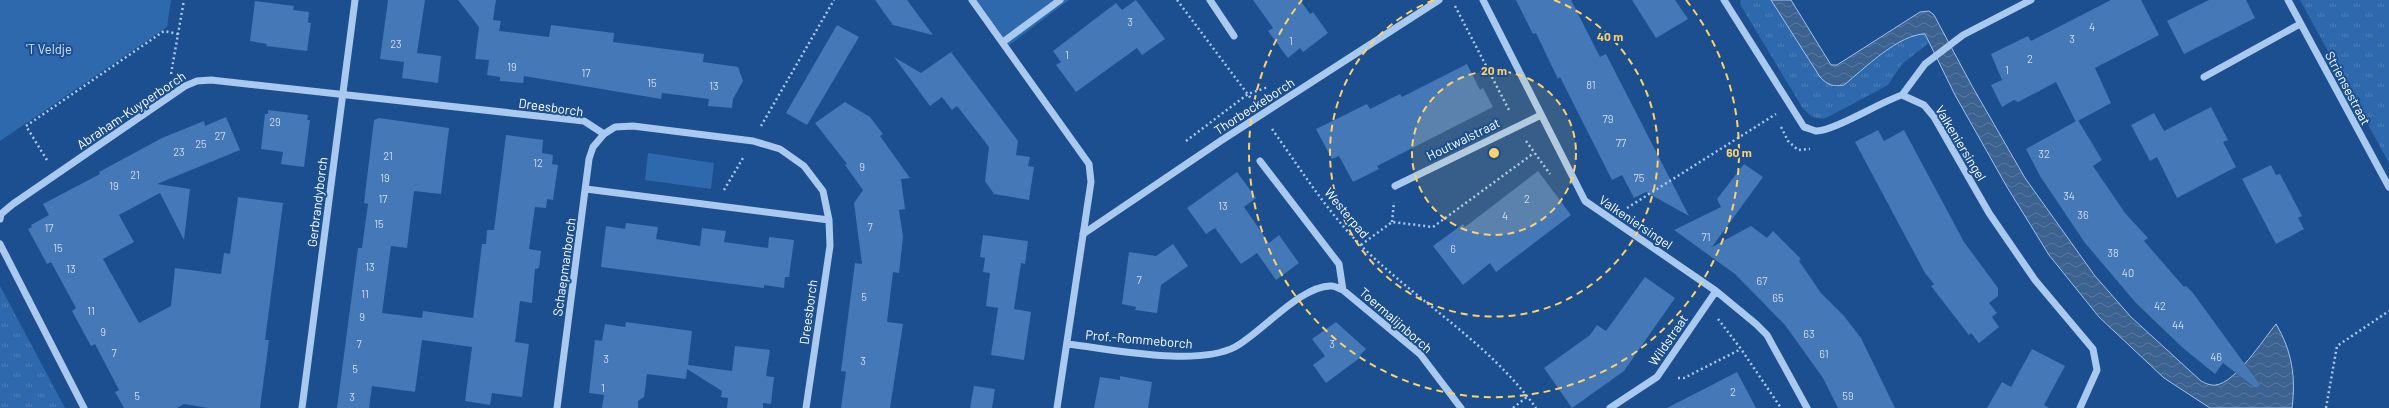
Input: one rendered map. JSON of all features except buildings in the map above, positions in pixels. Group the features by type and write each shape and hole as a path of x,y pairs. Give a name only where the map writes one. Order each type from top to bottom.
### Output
{"street":[{"name":"Gerbrandyborch","path":"302,408 355,0"},
{"path":"972,0 1089,164 1091,182 1057,408"},
{"path":"1003,42 1060,0"},
{"path":"1210,0 1234,36"},
{"name":"Thorbeckeborch","path":"1083,234 1262,114 1439,0"},
{"name":"Valkeniersingel","path":"1483,0 1585,201 1716,291 1767,335 1807,408"},
{"path":"1724,0 1788,105 1804,127 1817,131 1831,128 1885,100 1902,94 1925,64 1963,35 2031,0"},
{"name":"Striensestraat","path":"2288,0 2389,187"},
{"path":"2204,77 2300,24"},
{"name":"Abraham-Kuyperborch","path":"0,218 1,214 13,204 185,86 198,81 211,80 343,96"},
{"name":"Valkeniersingel","path":"1902,94 1924,105 1934,117 1989,213 2027,268 2094,349 2097,370 2080,408"},
{"name":"Dreesborch","path":"343,96 584,121 604,134 615,127 633,126 753,141 780,149 804,166 823,191 829,220 830,246 806,408"},
{"name":"Houtwalstraat","path":"1395,186 1517,125 1541,115"},
{"name":"Schaepmanborch","path":"557,408 589,159 594,147 604,134"},
{"name":"Toermalijnborch","path":"1260,161 1339,264 1343,290"},
{"path":"586,189 829,220"},
{"path":"0,244 84,408"},
{"name":"Toermalijnborch","path":"1332,286 1343,290 1420,354 1461,408"},
{"name":"Prof.-Rommeborch","path":"1067,344 1182,357 1209,356 1236,347 1281,310 1316,289 1332,286"},
{"name":"Wildstraat","path":"1610,408 1657,377 1716,291"}],"path":[{"path":"166,99 184,0"},
{"path":"714,205 753,141 834,0"},
{"name":"Westerpad","path":"1177,0 1262,114 1325,204 1361,245 1495,360 1528,396 1536,408"},
{"path":"1452,0 1517,125 1554,180"},
{"path":"57,174 26,126 164,31 178,34"},
{"path":"1611,218 1788,105"},
{"path":"1361,245 1392,222 1433,227 1534,152"},
{"path":"1707,305 1741,349 1781,408"},
{"path":"2326,408 2337,346 2389,311"},
{"path":"1657,377 1684,378 1741,349"},
{"path":"1513,408 1528,396"}],"green space":[{"name":"'T Veldje","path":"0,0 171,0 167,27 0,141"},
{"path":"971,0 1069,0 1004,49"},
{"path":"1741,0 1771,0 1820,77 1834,87 1844,85 1872,61 1904,40 1915,35 1925,34 1930,42 1902,64 1888,85 1826,118 1815,118 1802,107 1740,4"},
{"path":"2300,0 2389,0 2389,163"},
{"path":"648,153 714,163 711,189 645,180"},
{"path":"0,286 65,408 0,408"}],"water":[{"path":"1771,0 1791,0 1831,65 1837,65 1920,12 1929,11 1934,15 1972,86 2025,178 2095,276 2131,317 2201,381 2214,385 2224,382 2240,369 2257,350 2276,324 2286,344 2292,364 2292,408 2210,408 2164,378 2099,317 2049,255 2007,187 1955,95 1925,34 1915,35 1893,46 1872,61 1844,85 1836,86 1828,84 1820,77"}]}
